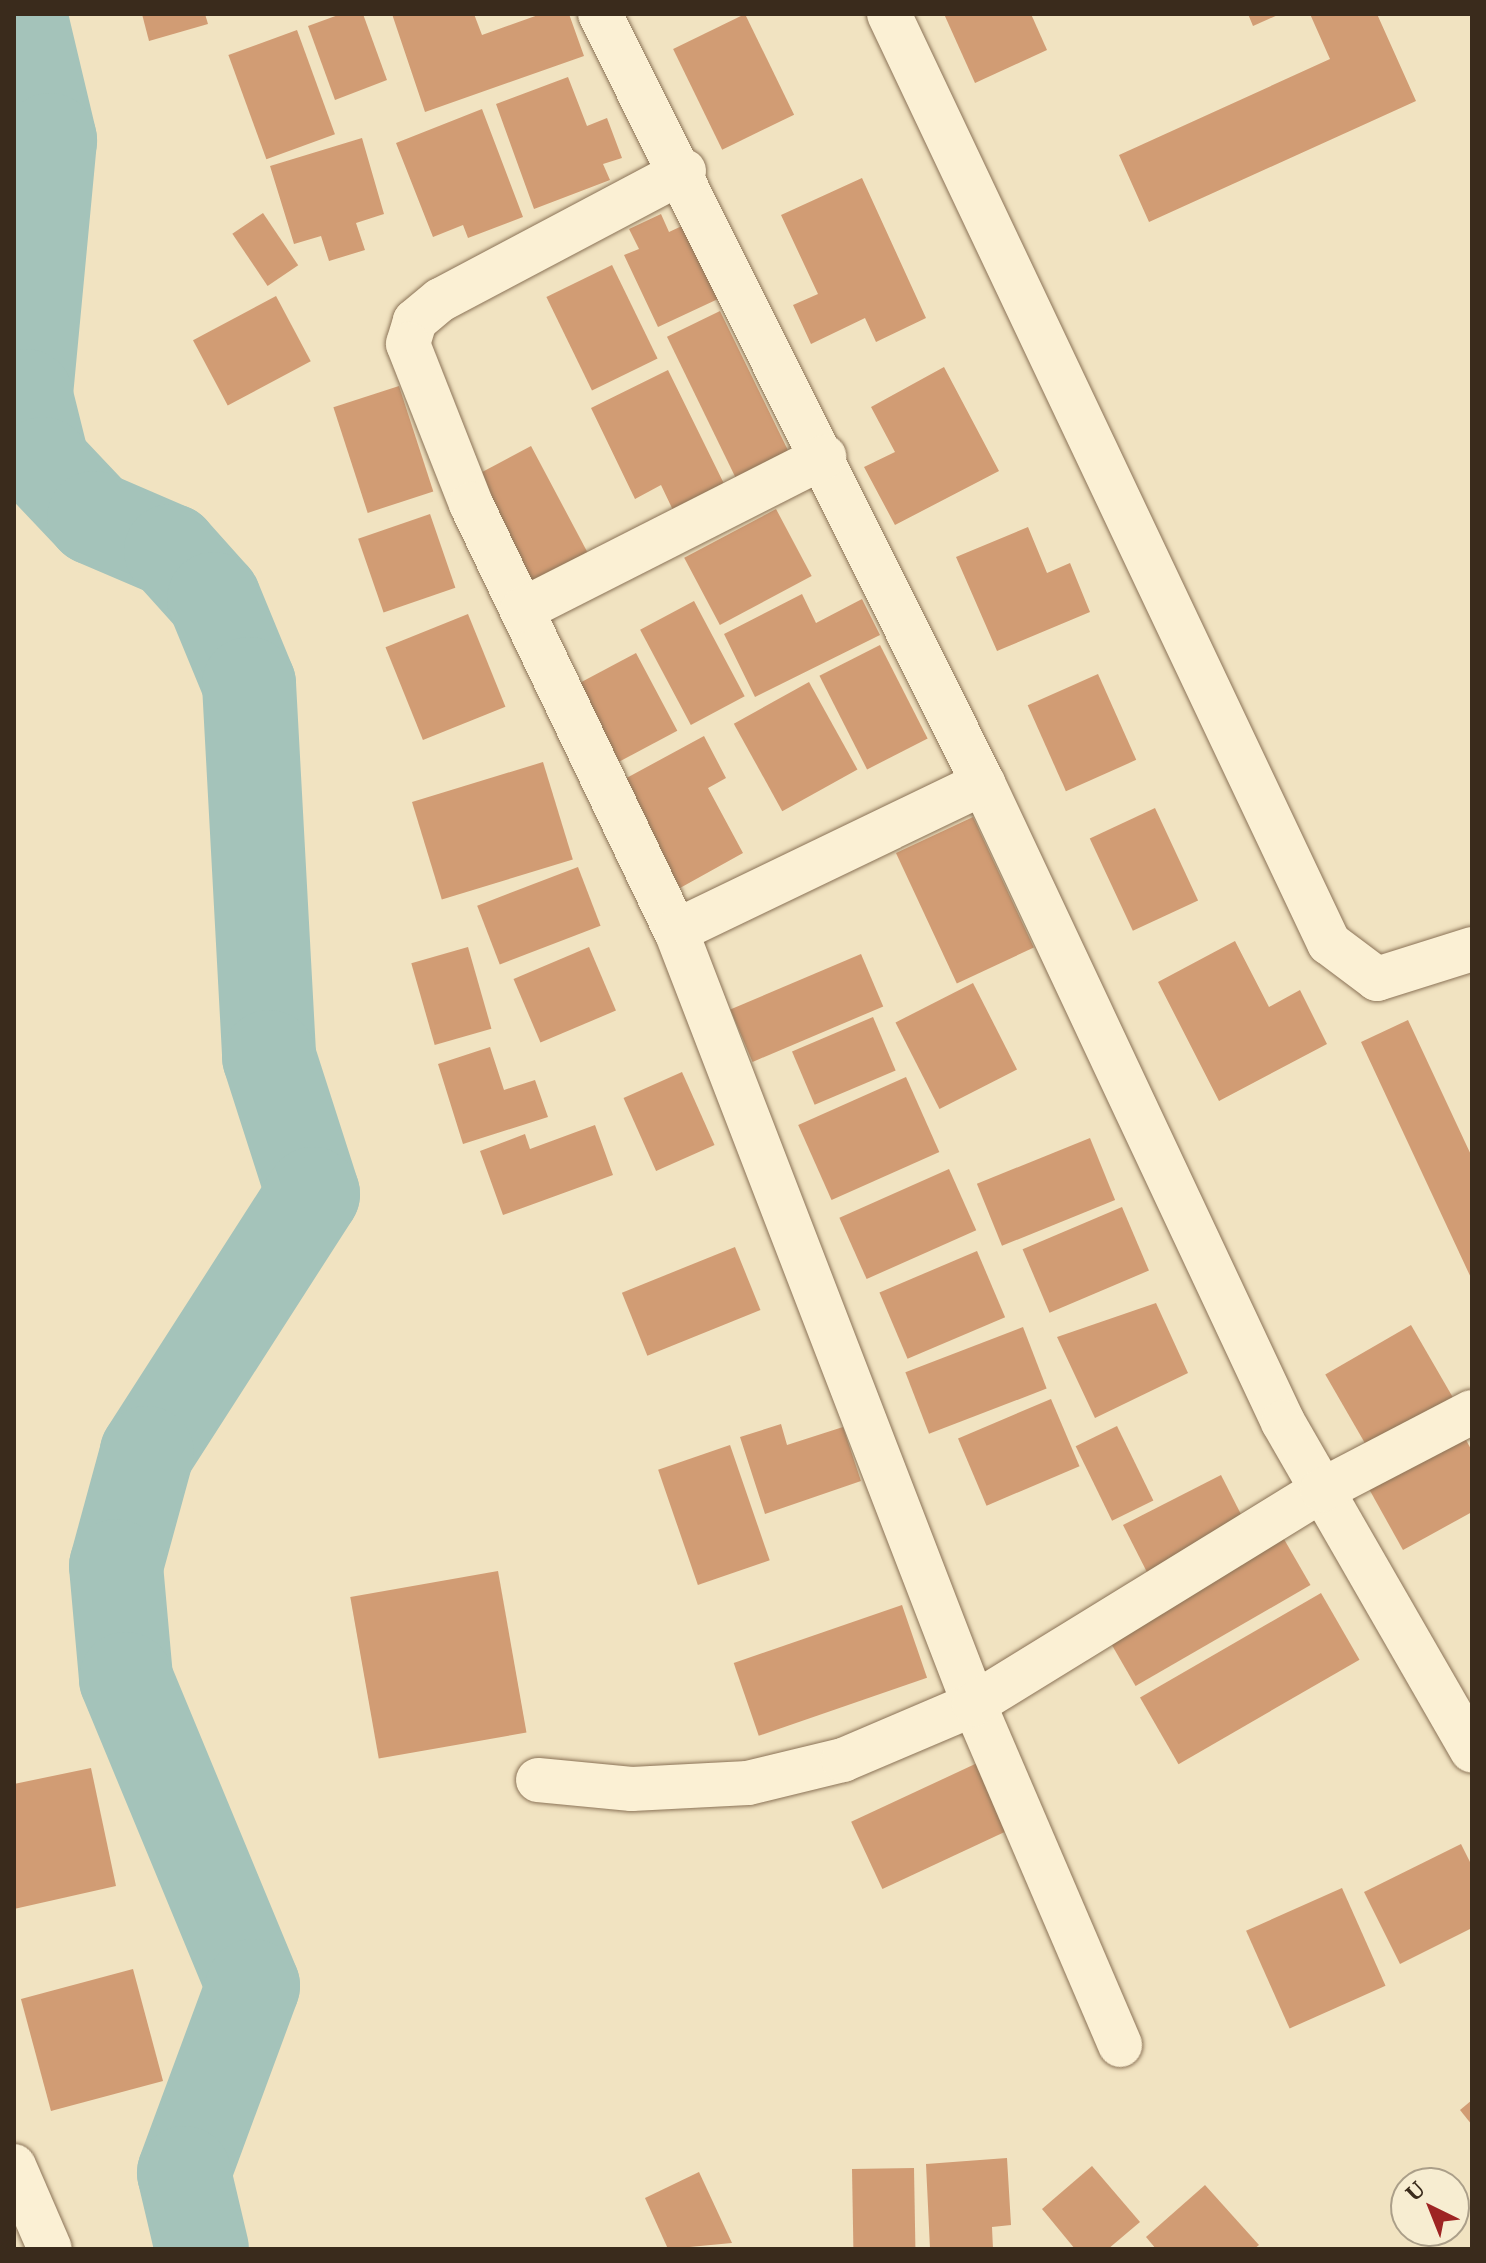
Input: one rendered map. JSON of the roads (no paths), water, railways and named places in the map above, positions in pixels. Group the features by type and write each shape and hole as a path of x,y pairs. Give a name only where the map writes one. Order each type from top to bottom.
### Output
{"street":[{"path":"600,14 684,171 824,457 1322,1490 1472,1751"},
{"path":"889,14 1329,943 1377,979 1472,949"},
{"path":"684,171 451,293 409,332 426,394 522,610 676,931 974,1704 1120,2045"},
{"path":"522,610 824,457"},
{"path":"676,931 983,783"},
{"path":"538,1780 632,1789 748,1783 843,1760 974,1704 1322,1490 1472,1412"},
{"path":"14,2166 50,2249"}],"waterway":[{"path":"20,14 50,140 26,396 43,464 94,518 171,551 214,599 249,684 269,1057 313,1194 147,1453 116,1566 126,1679 253,1986 184,2173 202,2249"}]}
